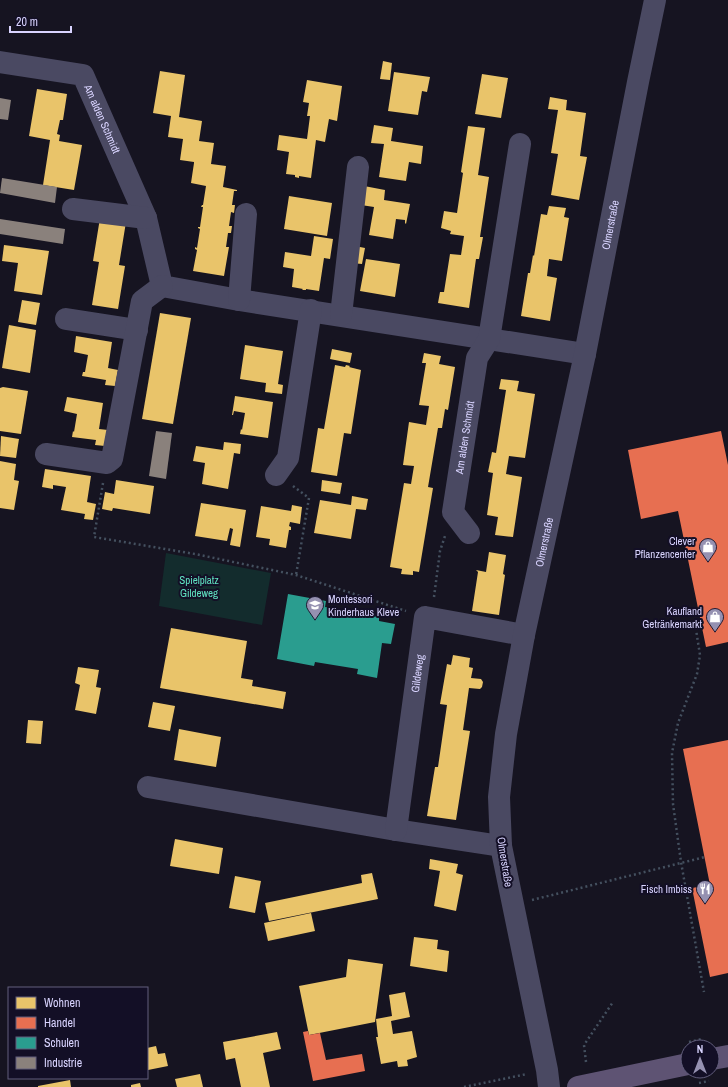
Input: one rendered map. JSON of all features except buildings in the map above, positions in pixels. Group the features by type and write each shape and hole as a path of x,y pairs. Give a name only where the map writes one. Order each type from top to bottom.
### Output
{"main road":[{"path":"720,1063 728,1056"},
{"path":"578,1087 680,1075"}],"street":[{"name":"Olmerstraße","path":"549,1087 547,1070 501,846 499,797 506,734 524,635 585,354 655,0"},
{"name":"Am alden Schmidt","path":"0,62 83,75 146,218 162,286"},
{"name":"Am alden Schmidt","path":"453,512 477,358 489,339 520,144"},
{"path":"341,315 358,167"},
{"path":"73,209 146,218"},
{"path":"239,300 246,214"},
{"path":"46,454 107,463 112,459 142,301 162,286 239,300 311,310 585,354"},
{"path":"276,474 288,458 311,310"},
{"path":"66,319 137,330"},
{"path":"453,512 470,533"},
{"path":"424,617 524,635"},
{"name":"Gildeweg","path":"396,830 424,617"},
{"path":"148,787 396,830 501,846"}],"path":[{"path":"107,463 94,537 195,554 296,575 424,617 433,604 440,551 453,512"},
{"path":"276,474 309,498 296,575"},
{"path":"686,625 701,622"},
{"path":"695,623 700,655 697,674 678,723 672,753 673,804 681,862 704,992"},
{"path":"513,904 705,857"},
{"path":"586,1062 584,1045 613,1002"}],"green space":[{"name":"Spielplatz Gildeweg","path":"166,553 271,573 262,625 159,606"}],"place":[{"name":"Clever Pflanzencenter","path":"708,562"},
{"name":"Montessori Kinderhaus Kleve","path":"315,620"},
{"name":"Kaufland Getränkemarkt","path":"715,632"},
{"name":"Fisch Imbiss","path":"705,904"}]}
